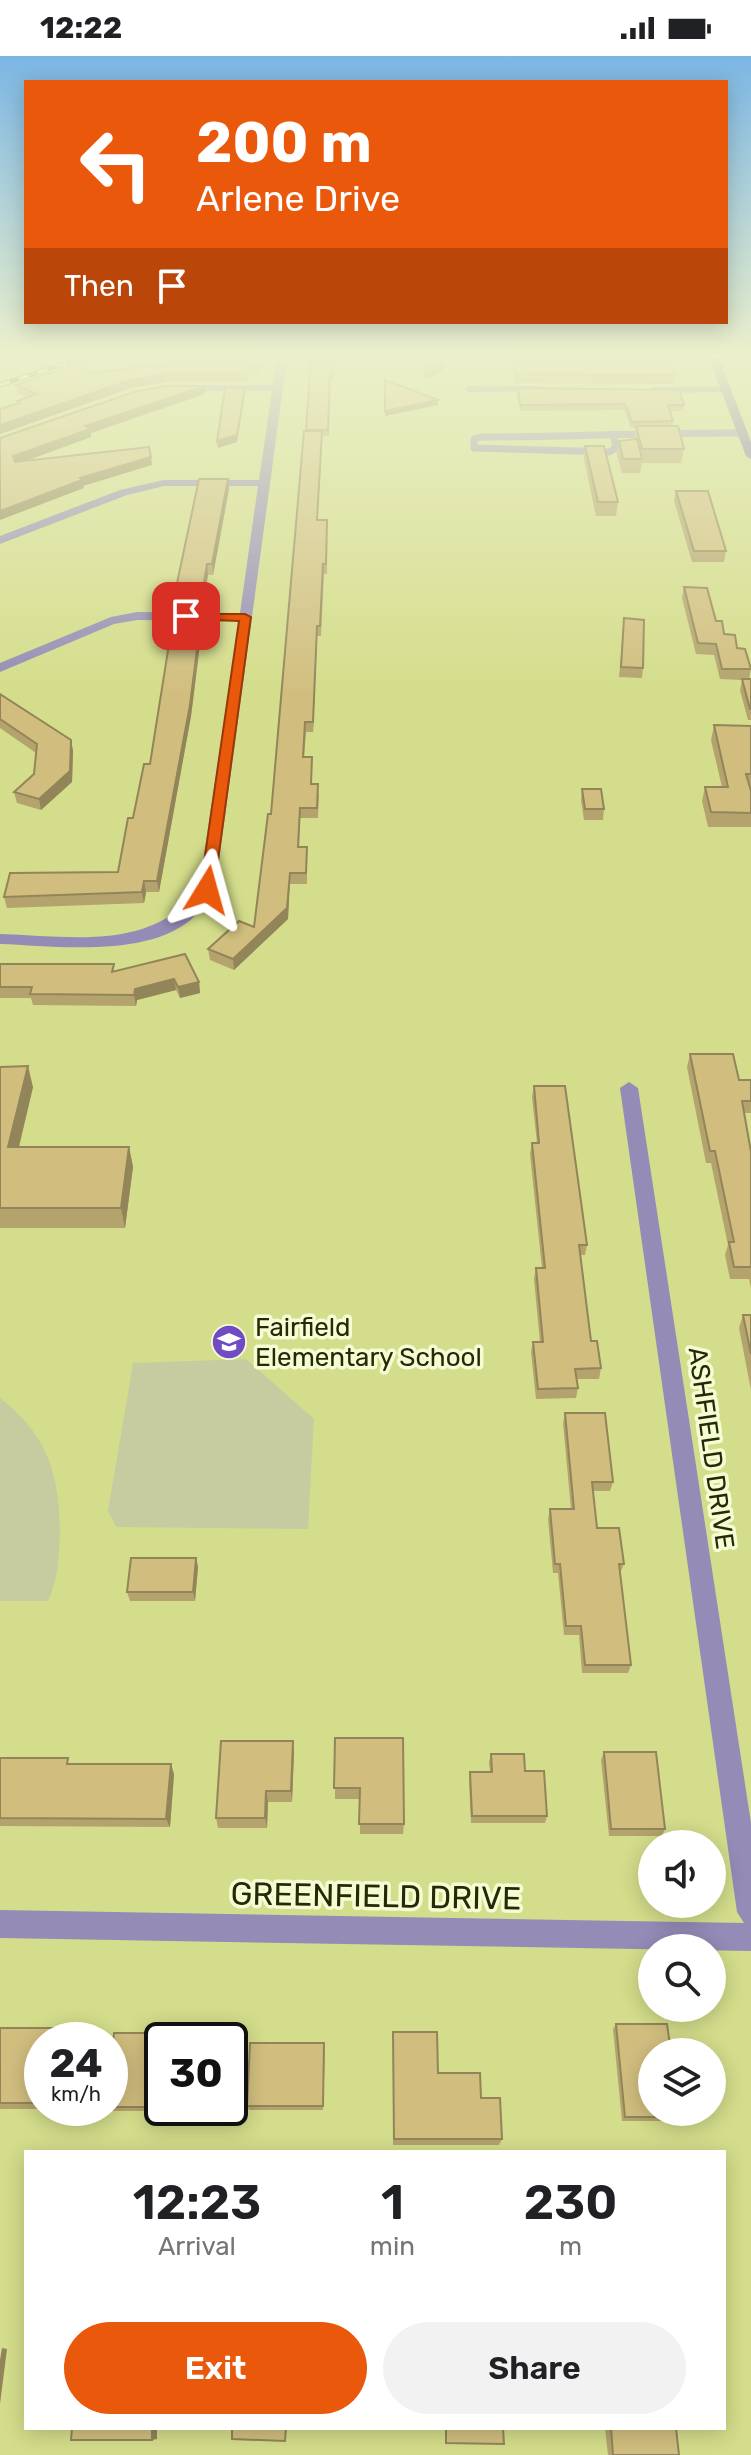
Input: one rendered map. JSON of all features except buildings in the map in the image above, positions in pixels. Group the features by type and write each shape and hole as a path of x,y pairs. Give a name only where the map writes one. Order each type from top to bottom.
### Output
{"street":[{"path":"0,939 126,939 173,926 199,904 207,890 267,470"},
{"path":"0,540 124,492 164,483 265,483"},
{"path":"0,668 111,621 137,616 245,617"},
{"name":"ASHFIELD DRIVE","path":"629,1088 751,1912"},
{"name":"GREENFIELD DRIVE","path":"0,1924 751,1937"}],"green space":[{"path":"246,1359 314,1419 308,1529 116,1527 108,1511 133,1363"},
{"path":"0,1398 30,1427 54,1475 60,1544 56,1577 48,1601 0,1601"}],"place":[{"name":"Fairfield Elementary School","path":"229,1342"}],"route":[{"path":"186,616 245,617 207,890"}]}
